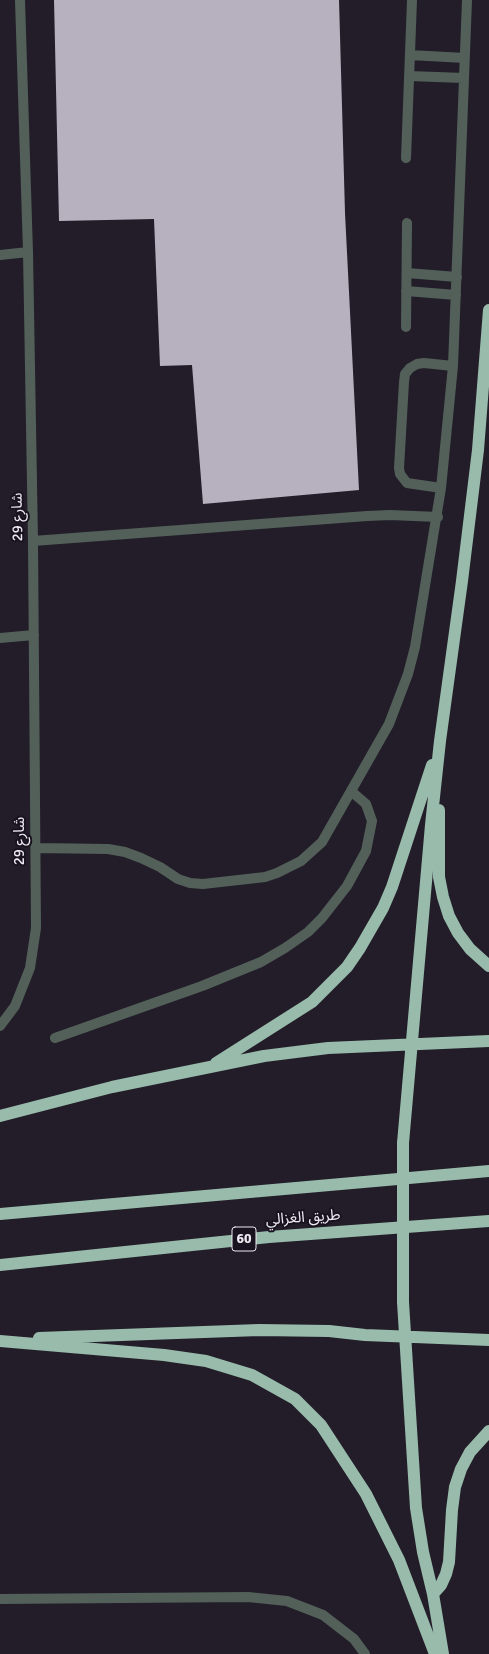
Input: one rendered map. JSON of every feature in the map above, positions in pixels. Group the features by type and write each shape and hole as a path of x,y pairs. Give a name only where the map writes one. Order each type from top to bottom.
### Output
{"highway":[{"path":"443,1654 416,1508 403,1302 403,1143 425,886 440,741 478,450 489,310"},
{"path":"440,741 439,878 443,897 449,916 458,933 470,949 489,966"},
{"path":"210,1067 312,1002 347,966 360,948 384,908 440,741"},
{"path":"0,1116 112,1087 264,1056 328,1048 489,1041"},
{"name":"طريق الغزالي","path":"0,1214 489,1171"},
{"name":"طريق الغزالي","path":"0,1265 269,1236 489,1221"},
{"path":"0,1340 259,1330 329,1331 406,1337 489,1340"},
{"path":"0,1340 164,1355 206,1361 252,1375 295,1399 321,1425 366,1494 400,1560 435,1654"},
{"path":"433,1594 441,1585 449,1562 452,1510 455,1487 461,1469 470,1452 489,1431"}],"street":[{"name":"شارع 29","path":"0,1026 15,1006 30,968 36,928 33,541 28,252 20,0"},
{"path":"406,158 412,0"},
{"path":"36,848 108,849 125,852 160,867 178,879 190,883 203,884 265,877 288,869 312,852 322,842 389,724 408,674 415,647 438,517 453,366 468,0"},
{"path":"410,55 465,58"},
{"path":"409,76 464,78"},
{"path":"406,327 407,223"},
{"path":"0,255 28,252"},
{"path":"407,273 457,277"},
{"path":"406,291 456,295"},
{"path":"441,488 407,483 400,474 404,382 405,374 410,368 417,364 424,363 453,366"},
{"path":"33,541 367,516 390,515 438,517"},
{"path":"0,638 34,635"},
{"path":"55,1038 202,986 261,962 286,948 308,932 322,918 347,886 366,851 371,827 371,816 366,804 351,791"},
{"path":"0,1599 248,1597 287,1601 323,1615 354,1639 365,1654"}],"building":[{"path":"54,0 339,0 345,213 359,490 203,504 192,365 160,366 154,219 59,221"}]}
